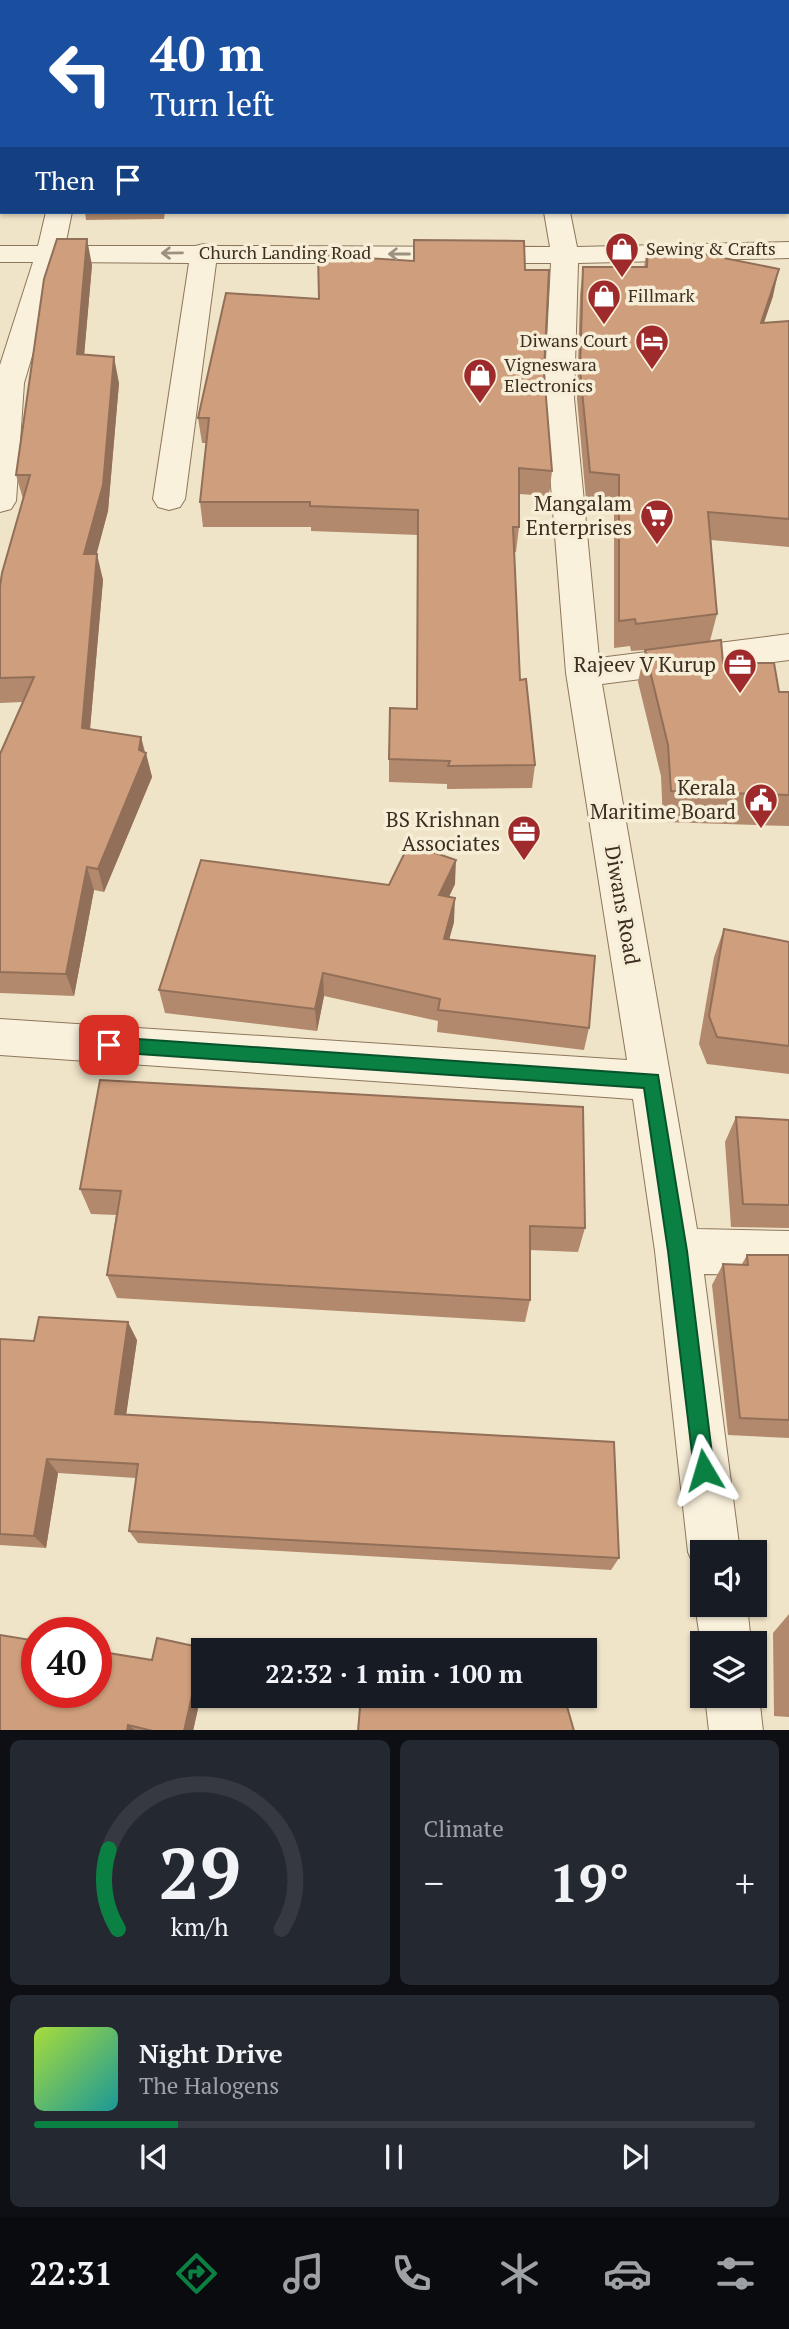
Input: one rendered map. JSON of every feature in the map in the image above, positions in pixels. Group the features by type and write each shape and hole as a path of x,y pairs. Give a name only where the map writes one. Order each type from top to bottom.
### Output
{"street":[{"path":"0,501 9,383 49,255 59,214"},
{"path":"557,214 565,255"},
{"name":"Church Landing Road","path":"0,254 204,252 565,255 789,250"},
{"path":"169,499 204,252"},
{"name":"Diwans Road","path":"565,255 559,398 583,673 678,1251 713,1540"},
{"path":"583,673 789,648"},
{"path":"0,1037 652,1081"},
{"path":"678,1251 789,1253"},
{"path":"733,1708 736,1730"}],"building":[{"path":"57,239 87,239 77,354 114,357 103,485 84,554 97,554 82,728 141,737 139,750 146,753 98,869 87,867 66,974 0,972 0,754 34,677 0,678 0,586 30,475 16,475 44,279"},
{"path":"414,240 524,241 525,270 549,270 544,373 552,471 519,468 519,527 513,527 520,680 526,679 535,765 448,766 450,761 389,759 390,708 417,709 418,510 310,506 310,502 200,502 209,418 198,418 226,293 319,299 318,255 414,261"},
{"path":"648,243 779,269 761,323 789,321 789,519 708,512 717,614 636,624 635,619 619,621 619,475 590,472 580,370 583,267 647,267"},
{"path":"721,640 723,663 774,663 779,692 789,692 789,795 671,791 668,745 645,650"},
{"path":"409,844 456,860 439,895 455,898 444,939 595,956 589,1028 438,1010 440,999 323,973 315,1009 159,990 201,860 389,885"},
{"path":"724,929 789,942 789,1046 717,1037 709,1016"},
{"path":"100,1080 583,1107 585,1228 530,1226 530,1300 107,1275 121,1191 80,1189"},
{"path":"736,1117 789,1120 789,1205 743,1204"},
{"path":"747,1255 789,1255 789,1420 740,1418 723,1264 748,1265"},
{"path":"39,1317 128,1322 115,1414 614,1442 619,1558 129,1531 138,1464 47,1459 34,1536 0,1534 0,1339 34,1341"},
{"path":"0,1635 21,1638 21,1708 112,1708 112,1654 152,1660 157,1638 191,1645 191,1700 184,1730 149,1730 128,1725 127,1730 0,1730"},
{"path":"360,1708 567,1708 574,1730 358,1730"}],"place":[{"name":"Sewing & Crafts","path":"622,279"},
{"name":"Fillmark","path":"604,326"},
{"name":"Diwans Court","path":"652,371"},
{"name":"Vigneswara Electronics","path":"480,405"},
{"name":"Mangalam Enterprises","path":"657,546"},
{"name":"Rajeev V Kurup","path":"740,695"},
{"name":"Kerala Maritime Board","path":"761,830"},
{"name":"BS Krishnan Associates","path":"524,862"}],"route":[{"path":"109,1045 652,1081 678,1251 704,1470"}]}
